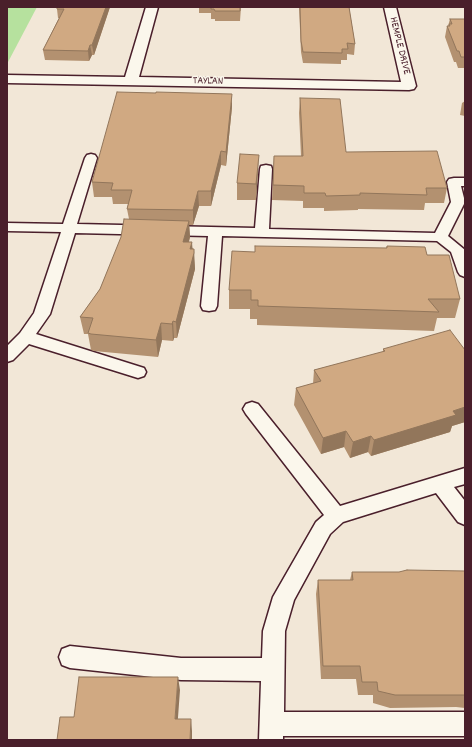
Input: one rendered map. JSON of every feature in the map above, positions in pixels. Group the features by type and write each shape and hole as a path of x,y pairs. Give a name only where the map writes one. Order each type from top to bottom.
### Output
{"street":[{"path":"131,81 152,7"},
{"name":"HEMPLE DRIVE","path":"390,7 409,86"},
{"name":"TAYLAN","path":"7,79 409,86"}],"lane":[{"path":"7,356 26,337 42,314 91,158"},
{"path":"262,233 266,168"},
{"path":"440,237 458,202 454,182 465,182"},
{"path":"7,227 440,237 458,250 465,272"},
{"path":"210,306 215,232"},
{"path":"26,337 138,372"},
{"path":"252,409 336,516"},
{"path":"465,476 336,516 323,528 284,597 274,631 271,732 465,724"},
{"path":"440,484 465,516"},
{"path":"70,657 181,670 273,670"}],"green space":[{"path":"7,7 37,7 7,64"}],"building":[{"path":"57,7 106,7 92,45 90,45 88,51 43,50 64,9 57,9"},
{"path":"211,7 240,7 240,11 215,11 214,9 211,9"},
{"path":"300,7 349,7 355,44 347,43 348,49 342,49 342,53 303,52 301,41"},
{"path":"450,19 465,19 465,57 461,57 459,51 457,51 447,26 452,24"},
{"path":"117,92 232,94 226,152 221,151 211,191 198,191 193,210 127,209 132,190 111,190 113,183 92,182"},
{"path":"300,98 340,99 346,152 437,151 447,188 426,188 427,195 360,193 360,195 326,196 325,193 304,193 304,186 273,185 274,156 303,156"},
{"path":"240,154 259,155 256,184 237,183"},
{"path":"124,219 189,221 183,242 192,242 190,249 194,249 194,253 176,322 173,321 172,324 161,323 156,340 91,334 88,333 93,318 80,317 100,289 121,237"},
{"path":"255,246 387,248 387,246 425,247 427,255 449,255 460,299 428,299 439,312 258,306 258,300 251,300 251,290 229,290 232,251 255,252"},
{"path":"450,330 465,350 465,407 453,411 456,415 374,440 371,436 353,442 346,431 323,438 296,388 321,381 314,370 385,351 383,349"},
{"path":"407,570 465,571 465,695 395,695 378,691 377,682 362,682 360,666 323,666 318,580 353,580 352,572 399,572"},
{"path":"79,677 178,677 175,719 191,719 190,740 57,740 60,717 74,717"}]}
